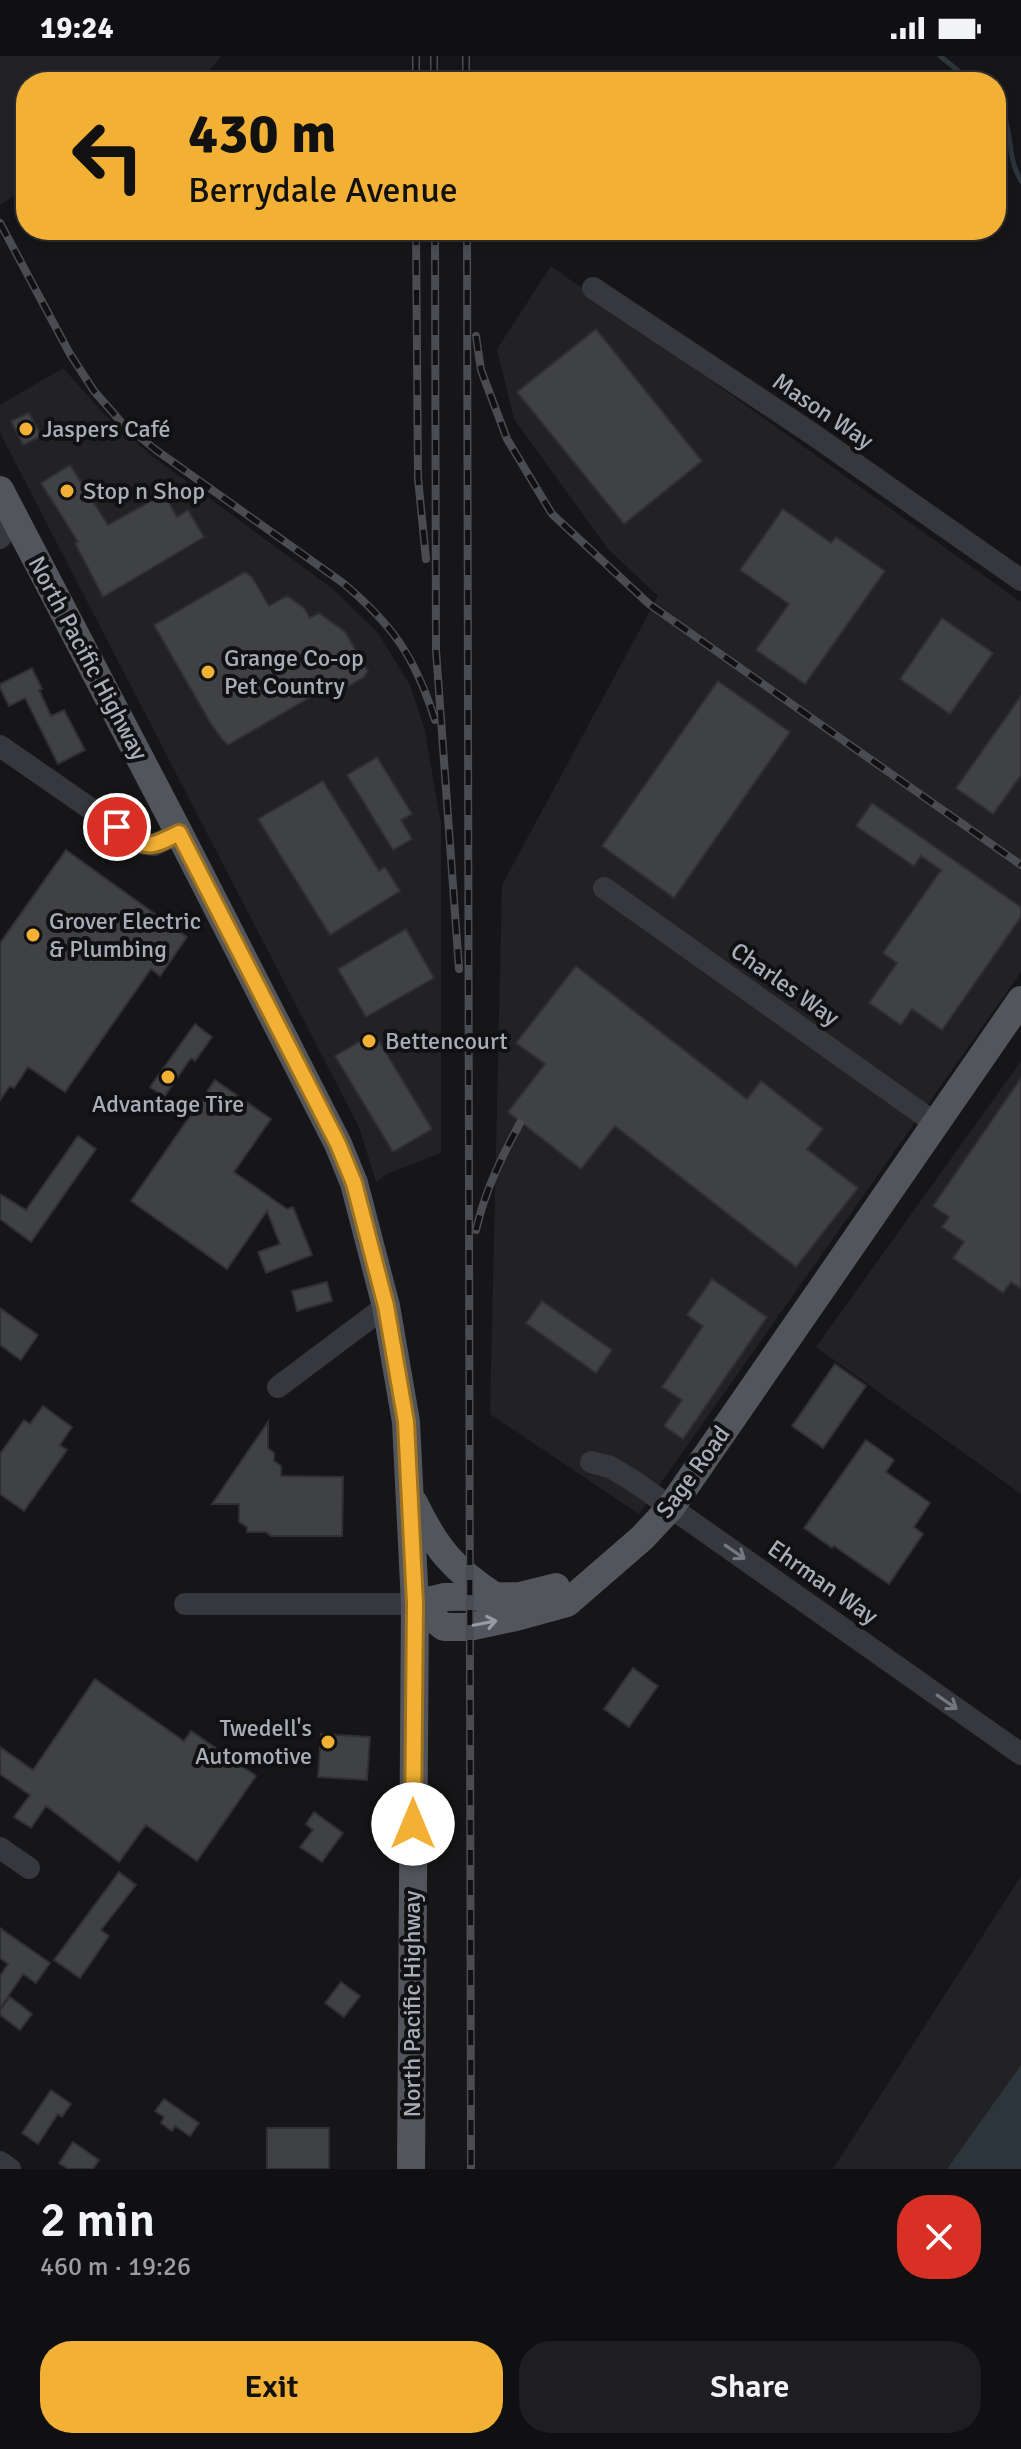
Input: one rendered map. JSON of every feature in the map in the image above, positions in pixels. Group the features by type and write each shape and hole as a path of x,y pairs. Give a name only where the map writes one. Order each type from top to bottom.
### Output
{"main road":[{"name":"North Pacific Highway","path":"0,490 8,529 179,833 338,1144 354,1183 386,1306 406,1422 415,1604 411,2169"},
{"name":"Sage Road","path":"415,1604 444,1627 469,1627 567,1603 642,1538 671,1507 1021,1000"},
{"path":"409,1492 427,1531 452,1564 469,1580 496,1597"},
{"path":"415,1604 444,1597 496,1597 543,1591 599,1574"}],"street":[{"name":"Mason Way","path":"593,288 811,433 1021,580"},
{"path":"0,746 140,843 154,845 179,833"},
{"name":"Charles Way","path":"604,888 935,1123"},
{"path":"278,1387 386,1306"},
{"name":"Ehrman Way","path":"591,1462 610,1467 632,1480 1021,1754"},
{"path":"185,1604 415,1604"},
{"path":"0,1848 29,1868"},
{"path":"0,2162 10,2169"}],"shaded area":[{"path":"0,56 221,56 205,72 16,72 16,195 0,205"},
{"path":"551,266 1021,602 1021,972 639,1514 490,1414 502,885 658,596 608,549 514,419 497,349"},
{"path":"63,368 105,415 152,456 333,589 378,633 410,685 424,727 441,823 441,1153 387,1174 376,1182 359,1127 0,433 0,405"},
{"path":"1021,1061 1021,1494 816,1347"},
{"path":"1021,1876 1021,2169 833,2169"},
{"path":"1021,2065 1021,2169 947,2169"}],"building":[{"path":"596,329 702,461 624,524 517,392"},
{"name":"Jaspers Café","path":"29,413 41,436 23,445 11,421"},
{"path":"70,465 108,525 164,494 177,517 188,510 204,537 103,597 75,543 78,542 41,483"},
{"path":"783,509 831,543 836,537 885,571 805,684 756,650 789,604 740,570"},
{"path":"245,572 252,577 269,606 287,596 304,608 310,618 319,613 345,632 368,671 364,677 336,693 328,687 228,745 211,724 154,625"},
{"path":"942,618 993,653 950,714 900,679"},
{"path":"32,668 51,716 64,710 85,750 58,764 25,698 9,706 0,688 0,684"},
{"path":"718,681 790,732 674,898 602,846"},
{"path":"1021,696 1021,775 993,814 956,788"},
{"path":"377,757 412,814 401,820 412,839 393,850 347,775"},
{"path":"323,781 379,871 385,867 400,891 330,935 258,819"},
{"path":"872,803 1021,907 1021,917 942,1030 912,1009 901,1025 869,1003 897,963 883,953 941,870 921,856 914,866 856,826"},
{"path":"66,850 187,937 160,976 151,969 65,1092 28,1067 14,1088 10,1086 0,1100 0,943"},
{"path":"406,929 434,978 366,1017 338,969"},
{"path":"576,966 747,1099 761,1081 823,1129 807,1149 858,1188 796,1267 615,1126 581,1169 508,1112 545,1064 516,1043"},
{"path":"195,1024 212,1037 195,1061 191,1058 164,1097 150,1087"},
{"path":"374,1033 432,1129 393,1152 335,1056"},
{"path":"1021,1078 1021,1289 1011,1282 1003,1293 953,1258 964,1242 942,1227 949,1217 933,1206"},
{"path":"215,1080 271,1119 234,1172 287,1209 293,1207 312,1255 266,1273 258,1252 280,1244 267,1211 227,1269 131,1201"},
{"path":"78,1136 96,1149 31,1242 0,1219 0,1194 26,1210"},
{"path":"712,1279 767,1317 683,1439 664,1426 682,1400 662,1387 703,1326 687,1315"},
{"path":"327,1282 332,1301 297,1311 292,1291"},
{"path":"542,1301 612,1350 596,1373 526,1323"},
{"path":"0,1308 38,1335 21,1360 0,1345"},
{"path":"835,1364 866,1386 823,1448 792,1426"},
{"path":"43,1406 72,1427 60,1445 67,1450 24,1511 0,1494 0,1454 24,1420 30,1424"},
{"path":"268,1422 268,1448 274,1453 274,1461 281,1466 281,1476 343,1477 342,1536 271,1536 266,1532 247,1532 247,1527 239,1522 239,1504 212,1504"},
{"path":"866,1440 894,1460 886,1472 930,1503 914,1527 923,1534 889,1584 804,1528"},
{"path":"633,1668 658,1686 629,1727 604,1709"},
{"path":"95,1679 184,1741 191,1731 256,1776 197,1861 146,1825 119,1862 46,1806 31,1828 14,1817 30,1795 0,1774 0,1747 33,1770"},
{"path":"321,1734 370,1737 367,1780 318,1777"},
{"path":"314,1812 343,1833 322,1862 300,1847 313,1830 306,1824"},
{"path":"119,1872 136,1885 101,1930 109,1936 80,1978 54,1960"},
{"path":"0,1928 50,1963 36,1983 23,1974 0,2009 0,1976 8,1964 0,1958"},
{"path":"341,1982 360,1996 344,2017 325,2003"},
{"path":"10,1997 32,2014 20,2030 0,2015 0,2010"},
{"path":"51,2090 71,2104 62,2117 58,2114 38,2144 22,2133"},
{"path":"164,2099 199,2123 190,2136 175,2126 172,2131 161,2123 164,2117 155,2111"},
{"path":"267,2128 329,2128 329,2169 267,2169"},
{"path":"73,2142 99,2160 93,2169 68,2169 59,2163"}],"waterway":[{"path":"940,56 960,72"},
{"path":"1006,120 1013,161 1021,181"}],"railway":[{"path":"416,56 416,72"},
{"path":"434,56 434,72"},
{"path":"466,56 466,72"},
{"path":"0,223 70,354 94,391 121,422 343,583 376,613 410,660 435,720"},
{"path":"416,240 418,478 426,559"},
{"path":"435,240 436,650 459,969"},
{"path":"467,240 471,2169"},
{"path":"476,336 481,370 507,439 552,514 649,604 1021,865"},
{"path":"476,1230 494,1175 520,1123"}],"place":[{"name":"Jaspers Café","path":"26,429"},
{"name":"Stop n Shop","path":"67,491"},
{"name":"Grange Co-op Pet Country","path":"208,672"},
{"name":"Grover Electric & Plumbing","path":"33,935"},
{"name":"Bettencourt","path":"369,1041"},
{"name":"Advantage Tire","path":"168,1077"},
{"name":"Twedell's Automotive","path":"328,1742"}],"route":[{"path":"117,827 140,843 154,845 179,833 338,1144 354,1183 386,1306 406,1422 415,1604 413,1824"}]}
